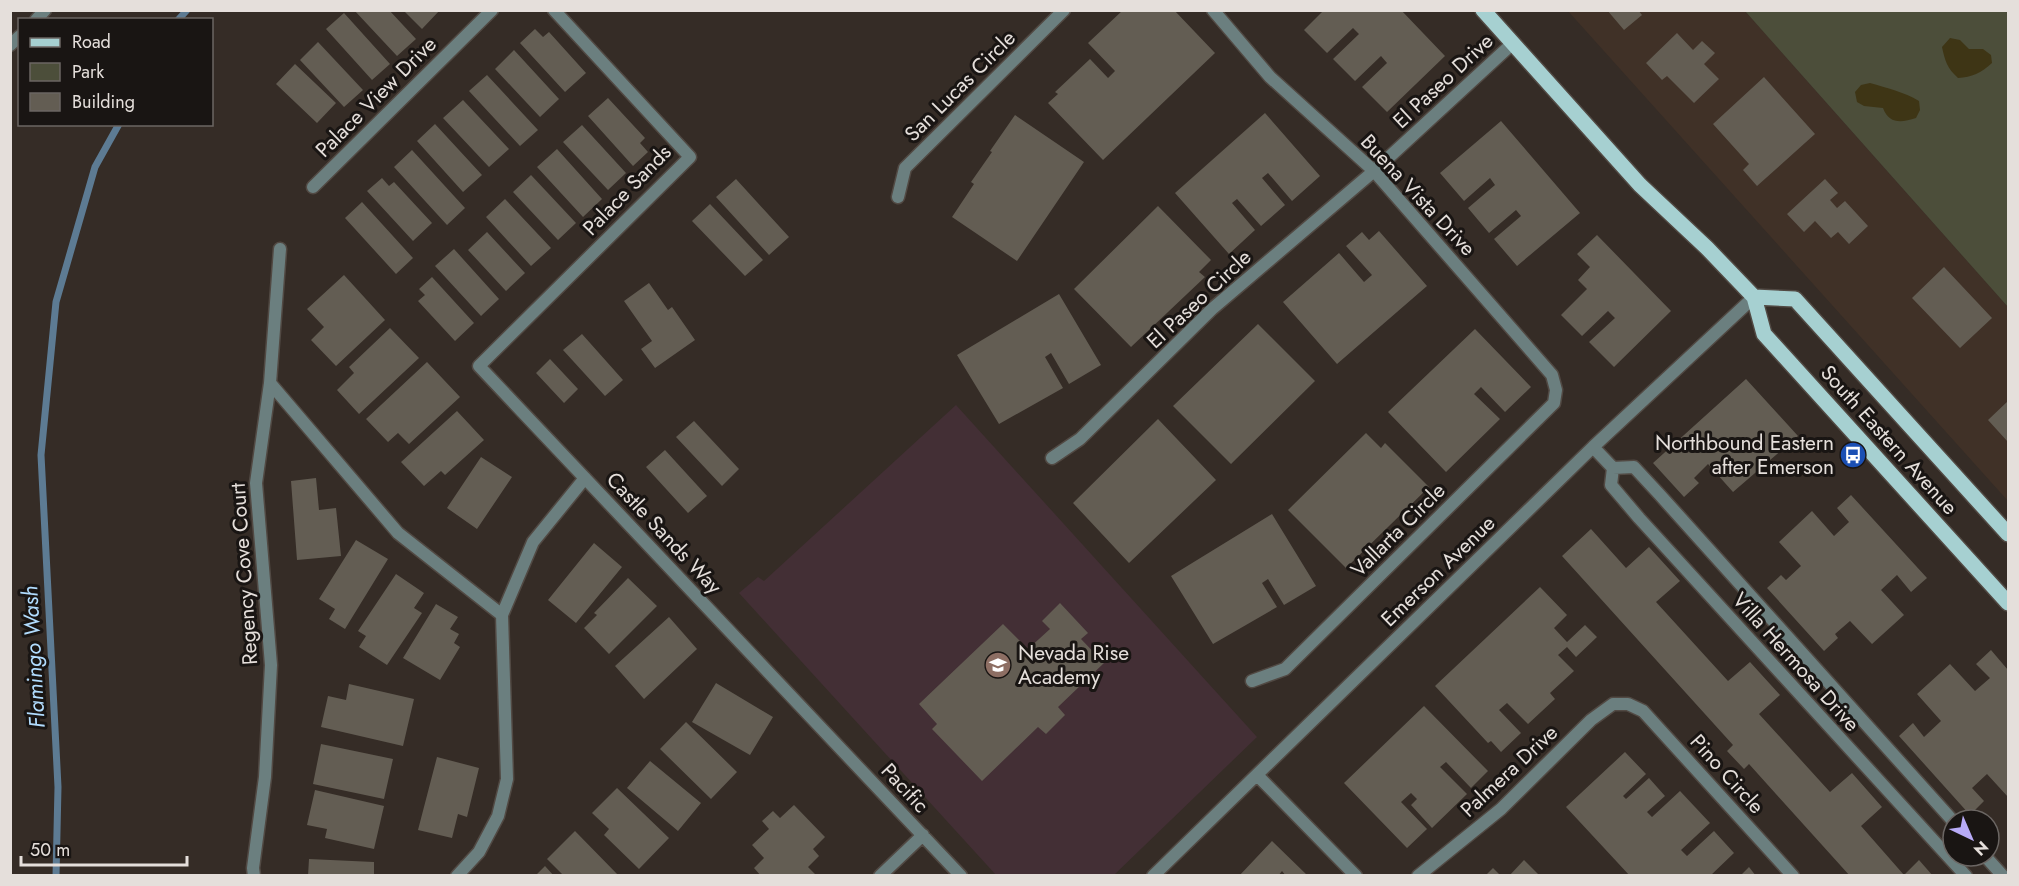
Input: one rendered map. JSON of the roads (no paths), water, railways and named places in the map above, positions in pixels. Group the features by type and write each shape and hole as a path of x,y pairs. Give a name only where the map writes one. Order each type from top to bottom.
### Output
{"main road":[{"name":"South Eastern Avenue","path":"1483,10 1640,185 1707,248 1754,297 1764,334 2008,603"},
{"name":"South Eastern Avenue","path":"1754,297 1795,299 1821,325 2008,534"}],"street":[{"name":"Palace View Drive","path":"313,187 492,10"},
{"name":"Palace Sands","path":"479,366 690,157 554,10"},
{"name":"San Lucas Circle","path":"898,196 905,168 1064,10"},
{"name":"Buena Vista Drive","path":"1213,10 1270,77 1374,171 1552,375 1556,390"},
{"name":"El Paseo Drive","path":"1374,171 1513,43"},
{"name":"El Paseo Circle","path":"1052,458 1080,439 1212,309 1374,171"},
{"name":"Regency Cove Court","path":"254,876 253,868 265,777 271,665 256,483 270,383 280,249"},
{"name":"Emerson Avenue","path":"1153,876 1593,447 1754,297"},
{"name":"Castle Sands Way","path":"479,366 821,727"},
{"path":"270,383 398,533 502,615"},
{"name":"Vallarta Circle","path":"1252,681 1285,669 1554,403 1556,390"},
{"name":"Villa Hermosa Drive","path":"1593,447 1612,468 1611,485 1639,518 1966,876"},
{"name":"Villa Hermosa Drive","path":"1612,468 1634,467 1941,808"},
{"path":"457,876 478,852 498,816 507,779 502,615 533,542 585,478"},
{"name":"Palmera Drive","path":"1418,876 1501,809 1591,720 1613,704 1629,704"},
{"name":"Pino Circle","path":"1629,704 1643,711 1793,876"},
{"name":"Pacific","path":"821,727 961,876"},
{"path":"1257,775 1356,876"},
{"path":"880,876 923,835"}],"waterway":[{"name":"Flamingo Wash","path":"180,18 187,10"},
{"name":"Flamingo Wash","path":"56,876 58,787 41,455 56,302 95,167 118,126"}],"place":[{"name":"Northbound Eastern after Emerson","path":"1853,455"},
{"name":"Nevada Rise Academy","path":"998,665"}]}
